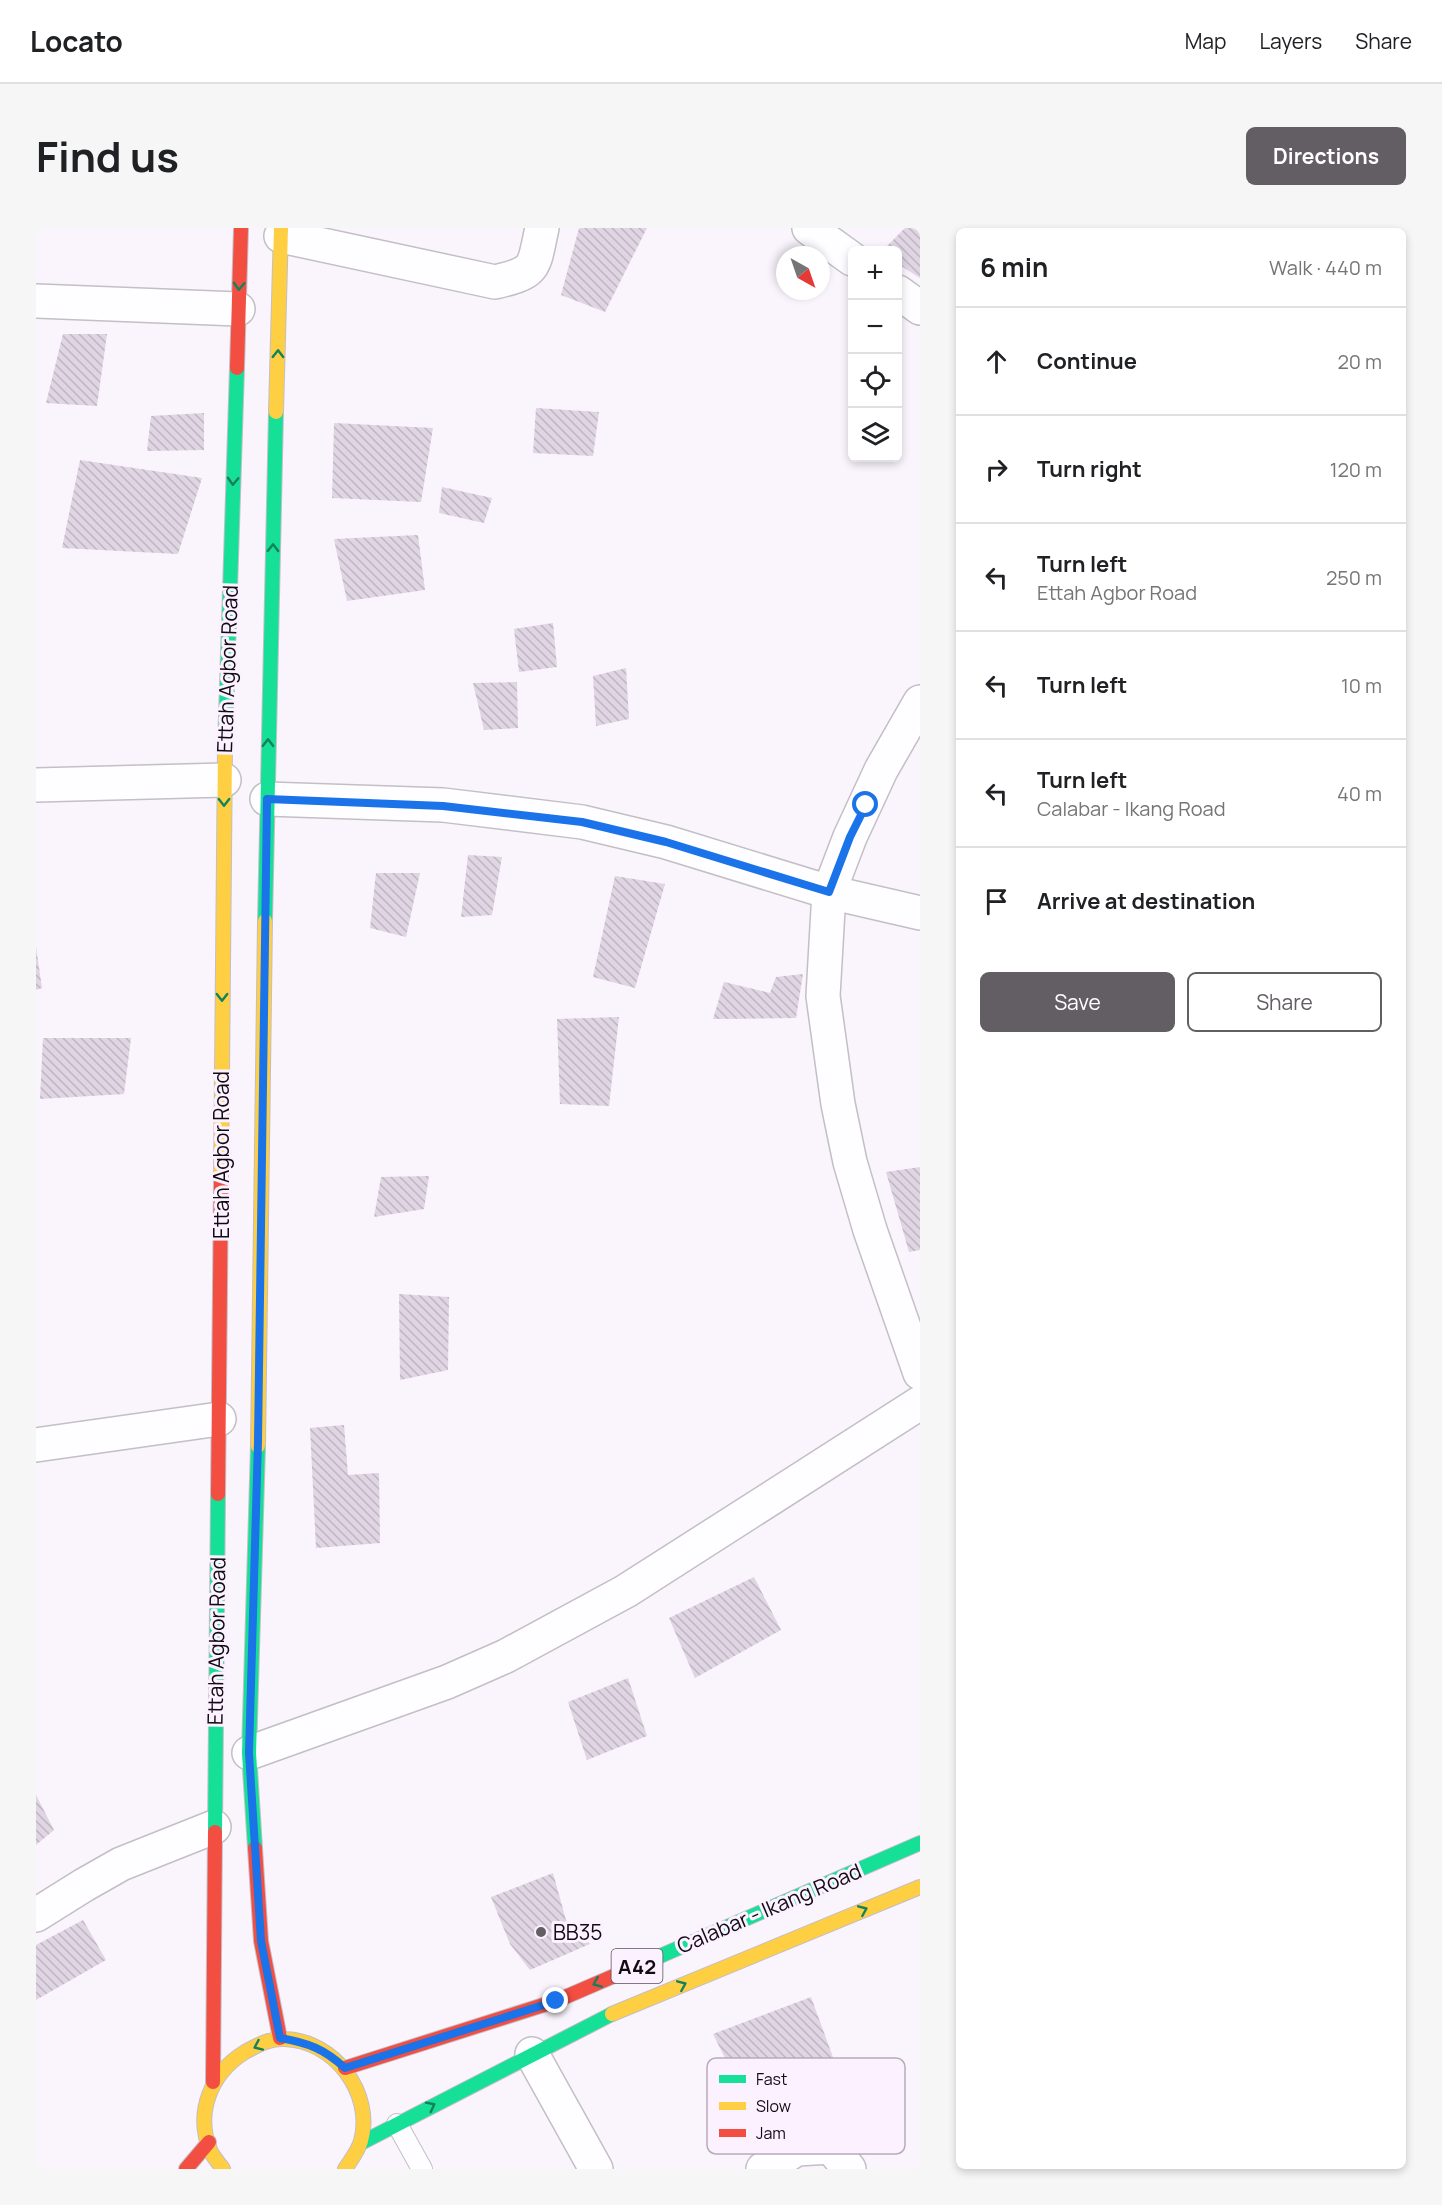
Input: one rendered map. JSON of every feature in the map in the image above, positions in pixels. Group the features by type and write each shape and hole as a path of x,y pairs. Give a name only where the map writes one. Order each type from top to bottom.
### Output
{"main road":[{"name":"Ettah Agbor Road","path":"213,2082 224,780 241,228"},
{"name":"Ettah Agbor Road","path":"280,2038 261,1941 249,1753 258,1441 267,799 281,232"},
{"name":"Calabar - Ikang Road","path":"345,2068 556,2001 920,1843"},
{"name":"Calabar - Ikang Road","path":"361,2143 599,2019 920,1887"},
{"path":"223,2169 210,2151 204,2127 206,2106 213,2082 225,2066 242,2053 280,2038 308,2044 330,2054 345,2068 357,2088 363,2110 361,2143 345,2169"},
{"path":"186,2169 209,2142"}],"street":[{"path":"281,232 495,282 522,276 534,263 542,228"},
{"path":"809,228 848,257"},
{"path":"902,295 920,308"},
{"path":"36,301 238,309"},
{"path":"920,702 881,770 850,837 829,892 823,996 838,1104 850,1161 870,1230 920,1373"},
{"path":"36,785 224,780"},
{"path":"267,799 443,806 582,822 666,842 829,892 920,913"},
{"path":"249,1753 447,1682 516,1651 626,1591 920,1403"},
{"path":"36,1445 219,1419"},
{"path":"36,1915 121,1864 214,1827"},
{"path":"532,2054 596,2169"},
{"path":"763,2169 788,2154"},
{"path":"837,2154 849,2169"}],"lane":[{"path":"397,2124 422,2169"}],"building":[{"path":"579,228 647,228 605,312 561,295"},
{"path":"905,228 920,228 920,278 902,267 902,246 887,246"},
{"path":"63,334 107,334 97,406 46,403"},
{"path":"536,408 599,412 593,456 533,453"},
{"path":"204,413 204,450 147,451 151,416"},
{"path":"334,423 433,428 421,502 332,498"},
{"path":"80,460 202,478 178,554 62,548"},
{"path":"442,487 492,498 484,523 439,513"},
{"path":"418,535 425,590 347,601 334,539"},
{"path":"553,623 557,667 519,672 514,629"},
{"path":"626,668 629,719 596,726 593,676"},
{"path":"517,682 518,728 484,730 473,683"},
{"path":"468,855 502,857 492,915 461,917"},
{"path":"376,873 420,873 406,937 370,928"},
{"path":"615,876 665,884 635,988 593,977"},
{"path":"36,947 42,988 36,990"},
{"path":"803,974 796,1018 713,1019 724,982 770,993 776,977"},
{"path":"619,1017 609,1106 560,1104 557,1019"},
{"path":"43,1038 131,1038 124,1094 40,1099"},
{"path":"920,1167 920,1250 909,1252 886,1172"},
{"path":"429,1176 424,1209 374,1217 381,1177"},
{"path":"399,1294 449,1297 448,1370 400,1380"},
{"path":"344,1425 348,1475 379,1473 380,1543 316,1548 310,1428"},
{"path":"754,1577 781,1630 695,1678 669,1618"},
{"path":"628,1678 647,1736 587,1760 568,1702"},
{"path":"36,1795 54,1830 36,1845"},
{"name":"BB35","path":"553,1873 566,1920 590,1944 530,1970 510,1944 491,1897"},
{"path":"83,1920 106,1960 36,2000 36,1945"},
{"path":"811,1997 833,2058 725,2058 713,2034"}],"traffic: fast":[{"path":"225,748 237,368"},
{"path":"265,921 276,412"},
{"path":"255,1848 249,1753 258,1446"},
{"path":"215,1832 218,1494"},
{"path":"651,1960 920,1843"},
{"path":"361,2143 612,2014"}],"traffic: slow":[{"path":"276,412 281,228"},
{"path":"221,1182 225,748"},
{"path":"258,1446 265,921"},
{"path":"612,2014 920,1887"},
{"path":"223,2169 211,2153 204,2122 209,2095 215,2082 223,2071 245,2052 263,2043 284,2039 302,2042 334,2059 356,2088 363,2123 361,2141 345,2169"}],"traffic: jam":[{"path":"237,368 241,228"},
{"path":"218,1494 221,1182"},
{"path":"213,2082 215,1832"},
{"path":"255,1848 261,1941 280,2038"},
{"path":"345,2068 556,2001 651,1960"},
{"path":"186,2169 209,2142"}],"place":[{"name":"BB35","path":"541,1932"}],"route":[{"path":"556,2001 345,2068 330,2054 308,2044 280,2038 261,1941 249,1753 258,1441 267,799 443,806 582,822 666,842 829,892 850,837 866,805"}]}
